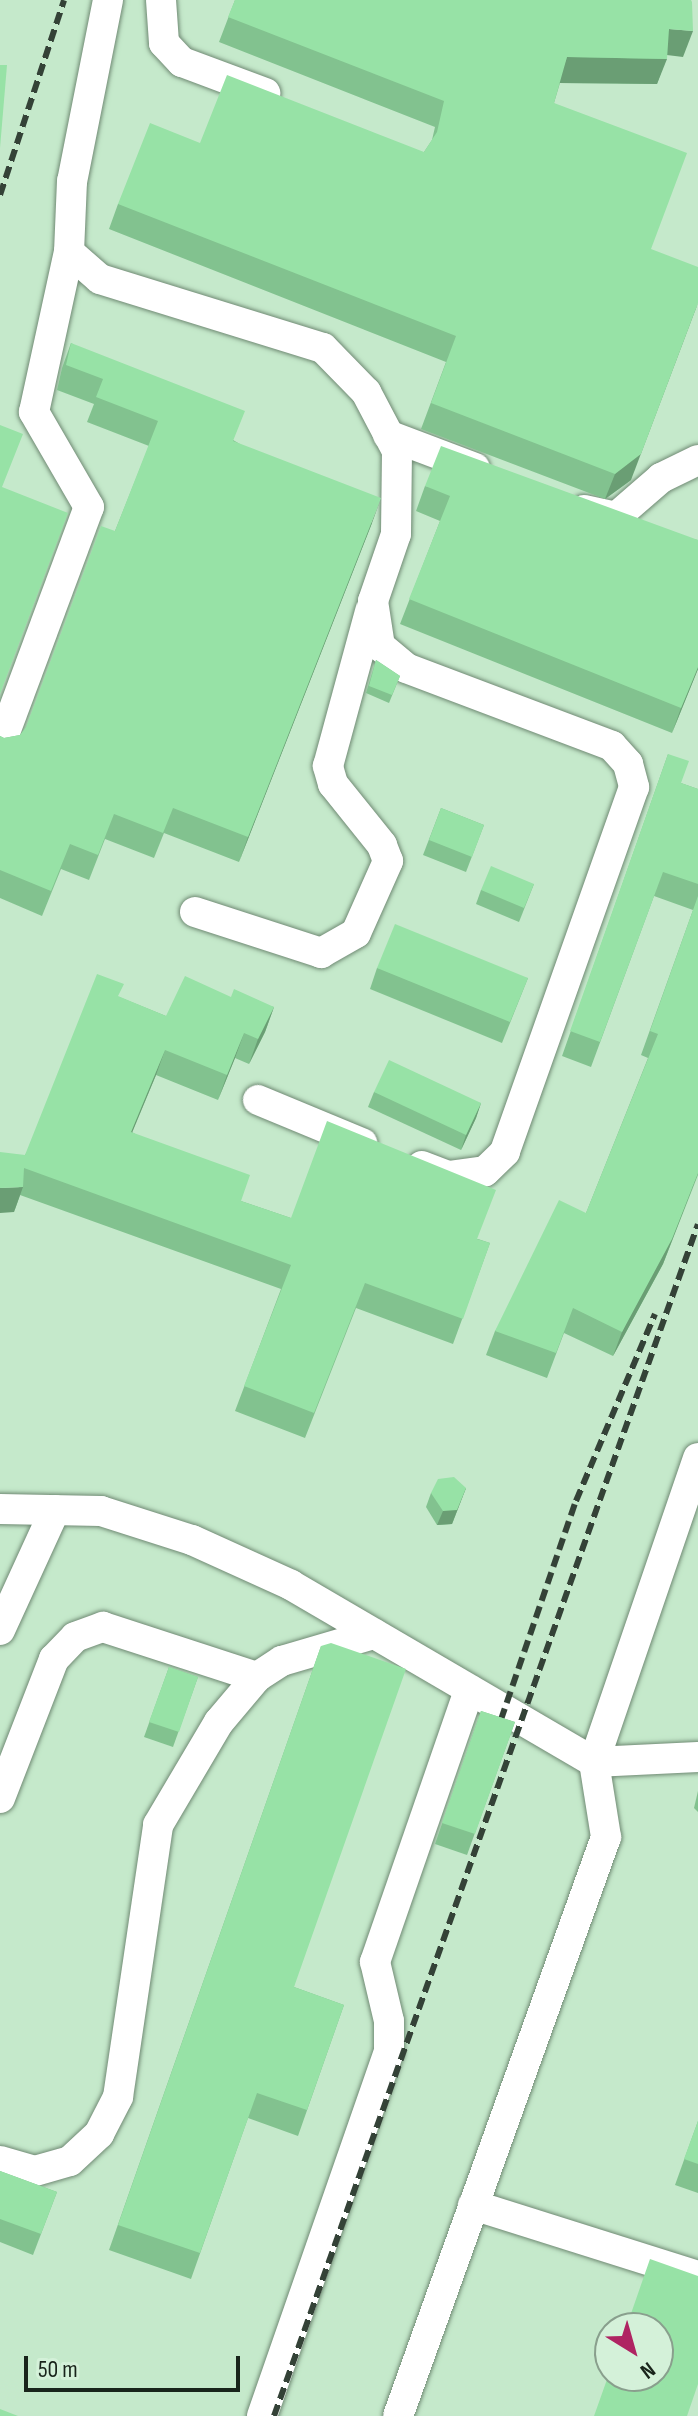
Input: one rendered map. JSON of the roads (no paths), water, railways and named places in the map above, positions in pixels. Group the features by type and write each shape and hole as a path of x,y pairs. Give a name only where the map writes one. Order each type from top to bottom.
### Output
{"lane":[{"path":"0,746 89,507 34,412 69,252 72,181 108,0"},
{"path":"161,0 164,43 182,62 297,106"},
{"path":"69,252 100,279 323,348 366,392 397,451 396,534 373,601 328,766 333,784 382,845 388,861 356,933 321,953 195,912"},
{"path":"388,435 502,479"},
{"path":"559,500 602,517 616,517 661,478 698,460"},
{"path":"258,1100 448,1176 485,1171 505,1152 534,1081 632,805 634,787 628,764 612,746 390,659 375,635 373,601"},
{"path":"398,2416 606,1837 594,1762 698,1458"},
{"path":"0,1509 101,1511 192,1540 291,1585 594,1762 698,1757"},
{"path":"0,1630 55,1510"},
{"path":"0,1798 54,1659 75,1637 103,1627 257,1677"},
{"path":"0,2161 35,2171 70,2161 99,2134 118,2097 158,1825 219,1722 257,1677 282,1661 374,1634"},
{"path":"262,2416 389,2052 389,2021 375,1962 469,1690"},
{"path":"473,2205 698,2276"}],"railway":[{"path":"0,195 64,0"},
{"path":"274,2416 698,1224"},
{"path":"495,1737 576,1501 655,1314"}]}
